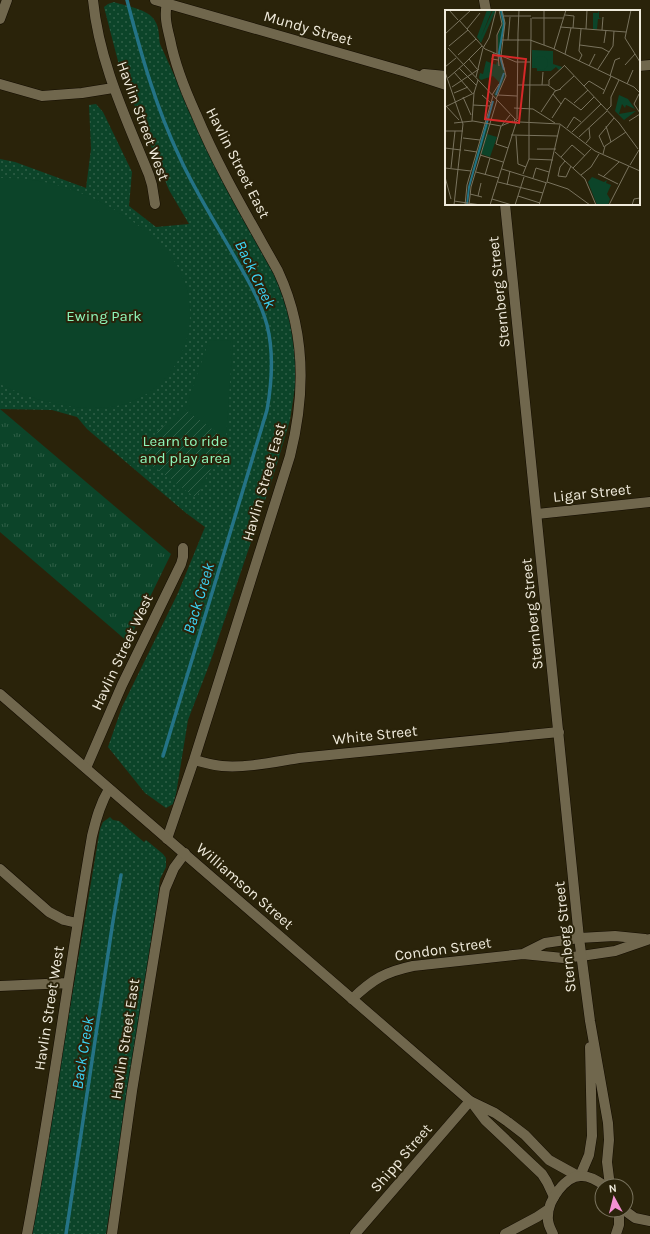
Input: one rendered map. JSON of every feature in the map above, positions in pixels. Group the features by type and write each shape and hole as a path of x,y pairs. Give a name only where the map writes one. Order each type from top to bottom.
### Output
{"street":[{"path":"0,19 7,0"},
{"name":"Havlin Street West","path":"93,0 104,57 113,88 149,175 155,204"},
{"path":"484,0 486,10"},
{"name":"Mundy Street","path":"161,1 445,85"},
{"name":"Havlin Street East","path":"161,1 174,58 185,89 220,166 286,286 291,302 301,360 299,412 290,456 194,760 167,839"},
{"path":"640,66 650,65"},
{"name":"Mundy Street","path":"406,72 445,76"},
{"path":"0,84 42,96 82,93 113,88"},
{"name":"Sternberg Street","path":"505,205 581,956 590,1021 608,1123 609,1140 607,1162 609,1178"},
{"name":"Ligar Street","path":"537,514 650,502"},
{"name":"Havlin Street West","path":"86,768 122,685 181,564 183,548"},
{"name":"Williamson Street","path":"0,694 470,1101 485,1120 542,1174 554,1197"},
{"name":"White Street","path":"194,760 220,766 239,766 264,764 299,758 559,732"},
{"name":"Havlin Street West","path":"27,1234 46,1129 77,923 97,813 101,802 109,789"},
{"name":"Havlin Street East","path":"112,1234 132,1091 165,890 174,868 184,853"},
{"path":"0,869 49,912 64,920 77,923"},
{"name":"Condon Street","path":"523,954 545,943 579,938 615,936 648,939"},
{"name":"Condon Street","path":"352,999 376,978 400,969 420,965 523,954 563,958 581,956 615,951 648,939"},
{"path":"0,986 68,983"},
{"name":"Sternberg Street","path":"579,1176 589,1155 592,1136 590,1021"},
{"name":"Williamson Street","path":"470,1101 508,1122 525,1135 549,1160 579,1176 594,1180"},
{"name":"Shipp Street","path":"355,1234 470,1101"},
{"path":"553,1234 548,1220 549,1209 554,1197 564,1184 579,1176"},
{"path":"505,1234 549,1209"},
{"path":"634,1217 650,1221"},
{"path":"616,1234 619,1225 619,1218"}],"green space":[{"name":"Ewing Park","path":"114,2 145,12 150,15 158,27 160,44 214,163 283,288 299,361 290,420 273,477 211,660 188,720 176,794 173,804 166,808 145,793 108,747 122,707 178,593 205,527 186,513 87,429 77,417 52,410 0,409 0,159 15,162 86,188 91,149 89,105 96,104 103,112 132,172 129,206 156,227 189,224 169,190 119,65 104,7"},
{"name":"Ewing Park","path":"0,178 15,178 45,182 74,190 88,196 115,210 143,229 168,253 180,271 187,290 190,310 189,330 184,349 175,366 162,381 147,394 128,403 113,407 80,407 46,401 14,391 0,384"},
{"path":"233,340 226,439 185,409 209,341"},
{"path":"0,409 171,554 128,642 0,532"},
{"name":"Learn to ride and play area","path":"185,409 226,439 196,498 145,460 158,431"},
{"path":"110,817 113,820 119,821 144,842 146,840 163,854 166,858 166,867 160,879 106,1234 32,1234 100,829 103,822"}],"waterway":[{"name":"Back Creek","path":"127,0 156,100 171,139 205,206 257,297 267,325 271,346 271,378 267,410 163,756"},
{"name":"Back Creek","path":"66,1234 121,875"}]}
